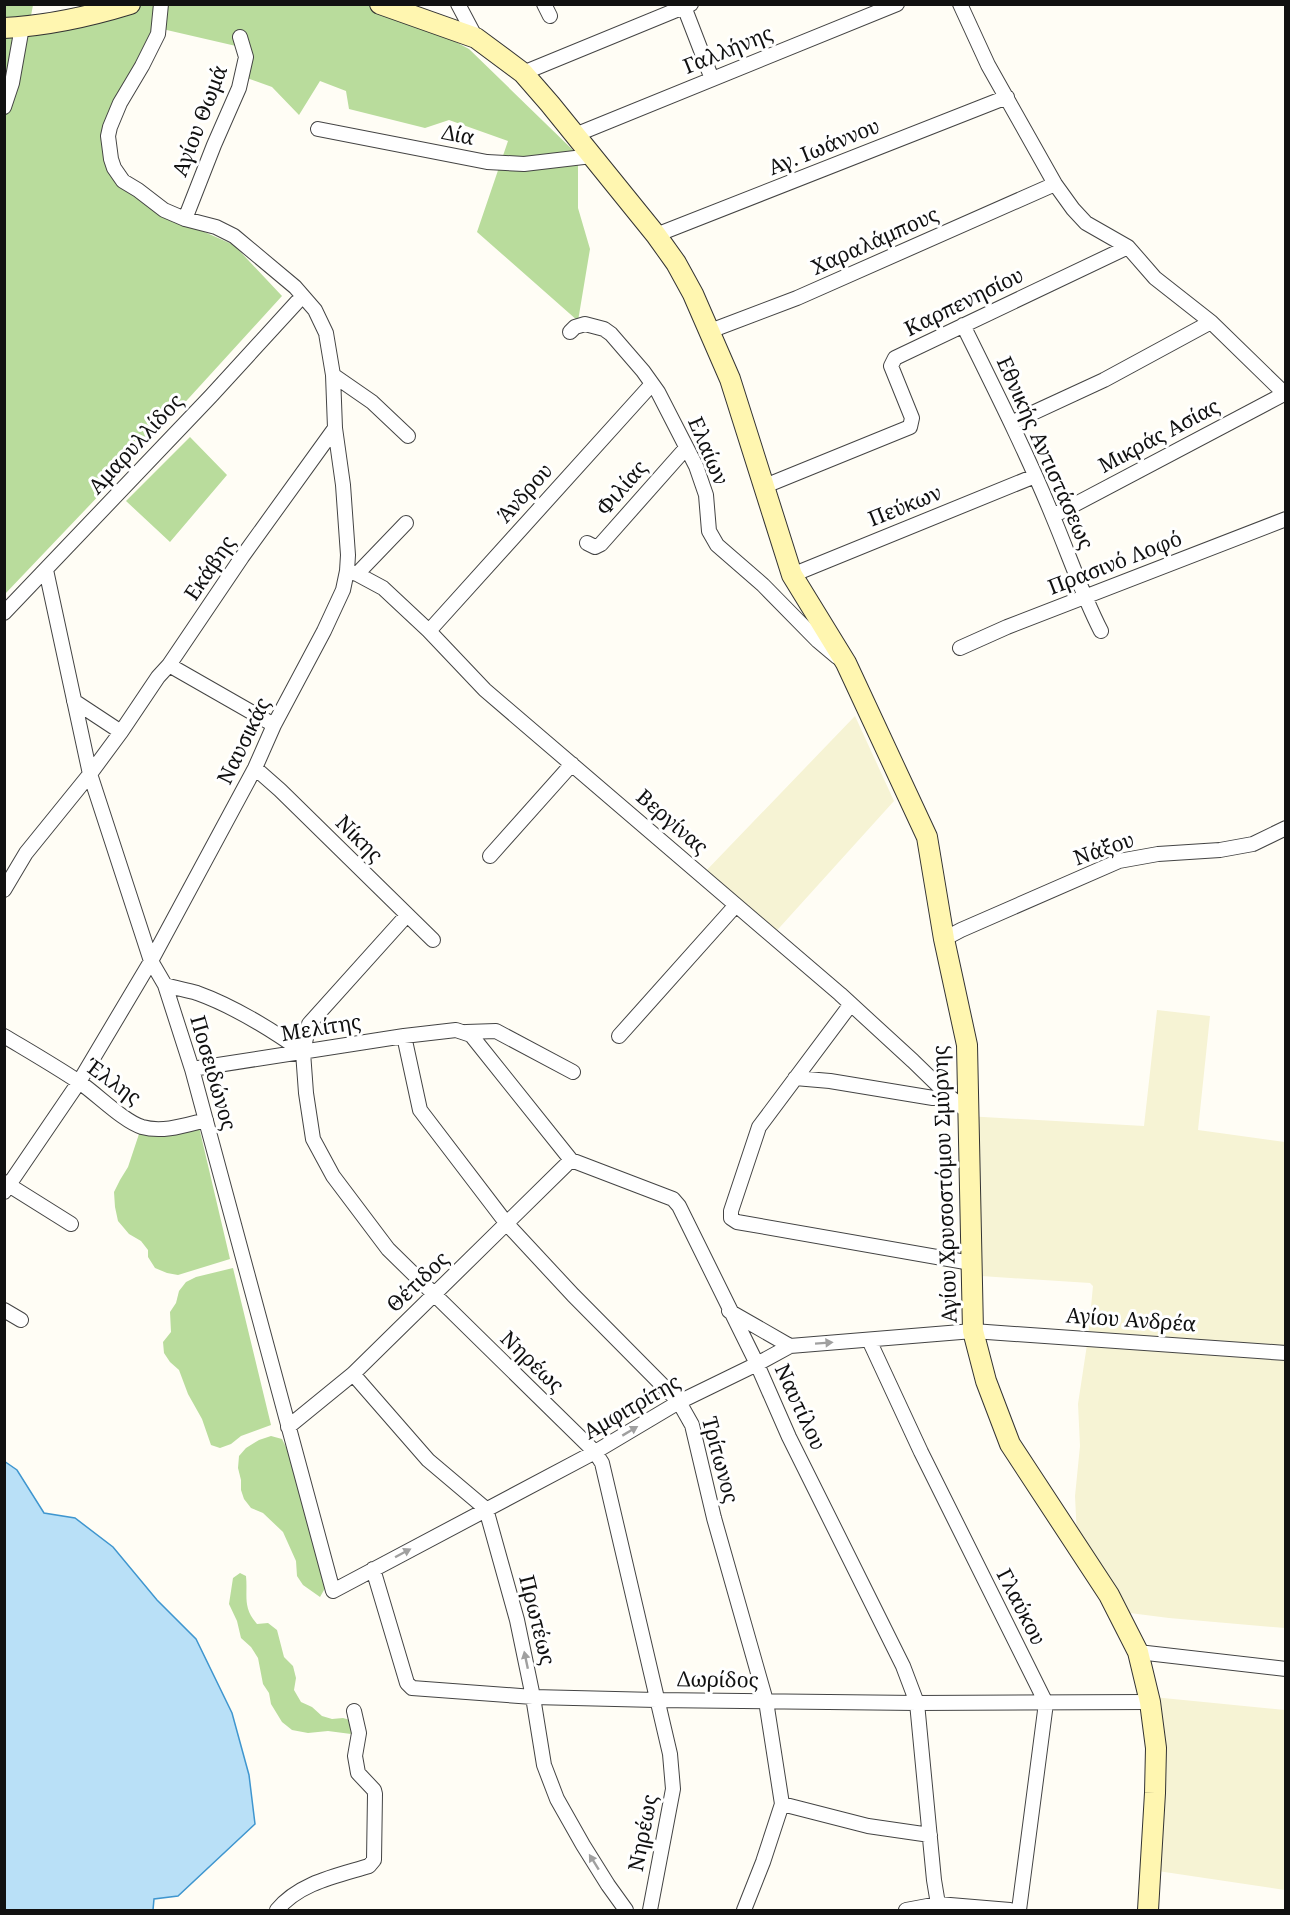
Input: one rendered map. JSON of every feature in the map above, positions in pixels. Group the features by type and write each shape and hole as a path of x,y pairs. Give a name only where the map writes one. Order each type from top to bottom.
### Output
{"main road":[{"path":"13,27 108,11 130,4"},
{"name":"Αγίου Χρυσοστόμου Σμύρνης","path":"380,4 476,38 523,73 656,236 682,273 730,379 792,575 846,663 927,837 944,939 968,1044 973,1331 986,1381 1010,1444 1109,1595 1138,1652 1150,1702 1156,1748 1148,1911"}],"street":[{"name":"Ναυσικάς","path":"6,1186 79,1082 151,961 255,768 274,725 352,572 348,555 343,485 335,428 333,375 326,333 315,309 282,276 225,231 164,210 123,181 114,168 108,149 108,136 117,111 158,34 161,4"},
{"path":"458,4 476,38"},
{"name":"Γαλλήνης","path":"575,135 897,4"},
{"path":"960,4 988,65 1055,184 1073,209 1086,223 1128,248 1155,278 1211,322 1285,394"},
{"path":"523,73 686,5 712,80"},
{"path":"4,107 12,83 10,59 13,27"},
{"name":"Αγίου Θωμά","path":"185,219 239,88 246,57 240,37"},
{"name":"Αγ. Ιωάννου","path":"656,236 1007,97"},
{"name":"Δία","path":"318,129 487,162 524,164 592,156"},
{"name":"Χαραλάμπους","path":"710,331 798,298 1055,184"},
{"name":"Καρπενησίου","path":"765,486 910,427 912,421 891,369 893,360 1128,248"},
{"path":"282,276 288,292 297,302 302,306 315,309"},
{"name":"Αμαρυλλίδος","path":"4,613 297,302"},
{"path":"1011,423 1104,380 1211,322"},
{"name":"Ελαίων","path":"570,332 575,327 585,324 604,329 611,334 658,392 696,466 706,495 709,531 717,545 763,585 818,641 846,663"},
{"name":"Εθνικής Αντιστάσεως","path":"963,325 1035,476 1084,598 1101,631"},
{"path":"333,375 372,402 408,436"},
{"name":"Άνδρου","path":"429,631 652,384"},
{"name":"Μικράς Ασίας","path":"1053,516 1285,394"},
{"name":"Εκάβης","path":"4,890 26,853 121,732 335,428"},
{"name":"Φιλίας","path":"587,543 595,547 601,544 686,448"},
{"name":"Πεύκων","path":"792,575 1035,476"},
{"name":"Πρασινό Λοφό","path":"960,648 1007,627 1286,519"},
{"path":"352,572 406,523"},
{"name":"Ποσειδώνος","path":"46,570 90,774 151,961 165,985 192,1069 333,1591"},
{"name":"Βεργίνας","path":"352,572 383,588 429,631 485,690 851,1004 968,1112"},
{"path":"169,665 274,725"},
{"path":"74,701 121,732"},
{"path":"490,856 572,764"},
{"name":"Νίκης","path":"255,768 433,940"},
{"name":"Νάξου","path":"944,939 1119,861 1158,854 1220,850 1253,843 1286,828"},
{"path":"619,1036 736,904"},
{"name":"Νηρέως","path":"407,915 309,1023 303,1052 311,1133 315,1146 333,1176 388,1249 595,1452 602,1463 670,1754 673,1790 650,1911"},
{"path":"165,985 195,992 219,1002 287,1040 303,1052"},
{"path":"851,1004 758,1128 730,1215 734,1221 971,1263"},
{"path":"461,1031 471,1035 572,1160"},
{"name":"Μελίτης","path":"192,1069 404,1036 461,1031 496,1031 573,1072"},
{"name":"Έλλης","path":"4,1036 79,1082 142,1127 156,1130 206,1120"},
{"name":"Τρίτωνος","path":"404,1036 419,1108 507,1224 580,1303 679,1402 692,1427 714,1518 766,1701 782,1804 744,1911"},
{"path":"795,1078 830,1081 933,1098 950,1097"},
{"name":"Θέτιδος","path":"288,1427 353,1374 572,1160"},
{"name":"Ναυτίλου","path":"572,1160 674,1199 758,1364 789,1437 903,1666 917,1703 938,1907"},
{"path":"6,1186 70,1224"},
{"path":"4,1310 21,1320"},
{"path":"729,1311 790,1346"},
{"name":"Αμφιτρίτης","path":"333,1591 595,1452 679,1402 790,1346 973,1331"},
{"name":"Αγίου Ανδρέα","path":"973,1331 1286,1353"},
{"name":"Γλαύκου","path":"869,1340 921,1452 1046,1703"},
{"path":"353,1374 428,1460 486,1509"},
{"name":"Πρωτέως","path":"486,1509 517,1620 533,1697 543,1765 557,1799 601,1874 626,1911"},
{"name":"Δωρίδος","path":"373,1569 410,1687 533,1697 656,1700 917,1703 1150,1702"},
{"path":"1138,1652 1286,1668"},
{"path":"1018,1911 1046,1703"},
{"path":"277,1911 286,1899 318,1881 369,1866 374,1860 374,1792 358,1773 355,1756 359,1732 354,1711"},
{"path":"782,1804 868,1826 930,1835"},
{"path":"906,1911 938,1907 1010,1911"}],"shaded area":[{"path":"855,716 894,801 771,937 703,874"},
{"path":"1157,1010 1210,1016 1198,1130 1285,1142 1285,1628 1122,1612 1077,1537 1075,1496 1080,1446 1078,1404 1093,1286 1090,1283 981,1276 966,1116 1144,1126"},
{"path":"1153,1697 1285,1710 1285,1890 1151,1870"}],"green space":[{"path":"5,5 33,5 28,32 106,5 387,5 469,49 578,155 578,208 590,249 578,321 477,232 508,141 449,120 425,128 349,109 346,91 320,81 299,115 272,87 247,78 249,49 158,28 102,139 116,176 138,199 166,215 234,245 282,296 126,467 5,594"},
{"path":"190,437 227,475 170,542 126,501"},
{"path":"199,1127 230,1259 178,1275 155,1268 148,1257 148,1250 141,1241 129,1234 118,1221 114,1192 128,1167 140,1131"},
{"path":"233,1268 271,1425 241,1436 231,1444 220,1448 211,1445 202,1419 188,1394 179,1370 164,1353 163,1342 171,1332 170,1312 176,1303 179,1291 186,1282 196,1277"},
{"path":"271,1436 282,1439 291,1457 324,1578 324,1590 320,1597 303,1585 297,1576 296,1561 283,1532 263,1513 251,1508 241,1490 239,1456 246,1448"},
{"path":"240,1573 246,1576 247,1607 252,1618 257,1624 268,1623 277,1630 284,1657 293,1666 296,1678 294,1690 301,1702 312,1707 322,1716 350,1720 351,1734 328,1731 308,1733 292,1730 282,1722 263,1684 258,1658 241,1638 237,1621 229,1604 233,1578"}],"water":[{"path":"4,1461 17,1470 44,1513 75,1518 113,1547 157,1600 196,1639 232,1713 249,1775 255,1824 178,1896 154,1899 153,1910 5,1910"}]}
